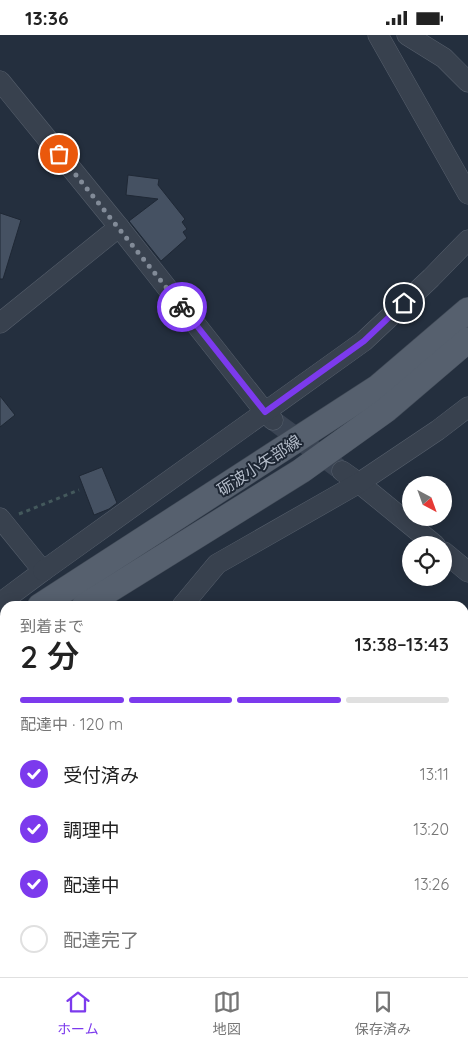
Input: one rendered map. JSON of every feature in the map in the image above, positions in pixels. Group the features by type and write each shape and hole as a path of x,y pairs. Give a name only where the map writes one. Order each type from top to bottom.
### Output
{"main road":[{"name":"砺波小矢部線","path":"48,601 378,387 468,310"},
{"name":"砺波小矢部線","path":"92,601 301,471 386,411 468,340"}],"street":[{"path":"378,35 468,194"},
{"path":"407,35 444,57 468,82"},
{"path":"0,81 270,416"},
{"path":"0,323 119,227"},
{"path":"3,601 43,571 270,416 364,341 468,240"},
{"path":"186,601 217,564 359,483 438,430 468,407"},
{"path":"342,471 424,536"},
{"path":"1,520 43,571"},
{"path":"452,559 468,572"}],"path":[{"path":"1,520 79,490"}],"building":[{"path":"128,175 159,179 158,185 185,219 182,222 187,229 183,232 187,238 161,261 129,221 158,199 126,195"},
{"path":"0,213 21,220 3,279 0,279"},
{"path":"0,396 15,415 0,427"},
{"path":"102,467 117,503 109,509 94,515 79,476"}],"tunnel":[{"path":"274,421 342,471"}],"way so far":[{"path":"59,154 182,307"}],"route":[{"path":"182,307 265,412 364,341 404,303"}]}
